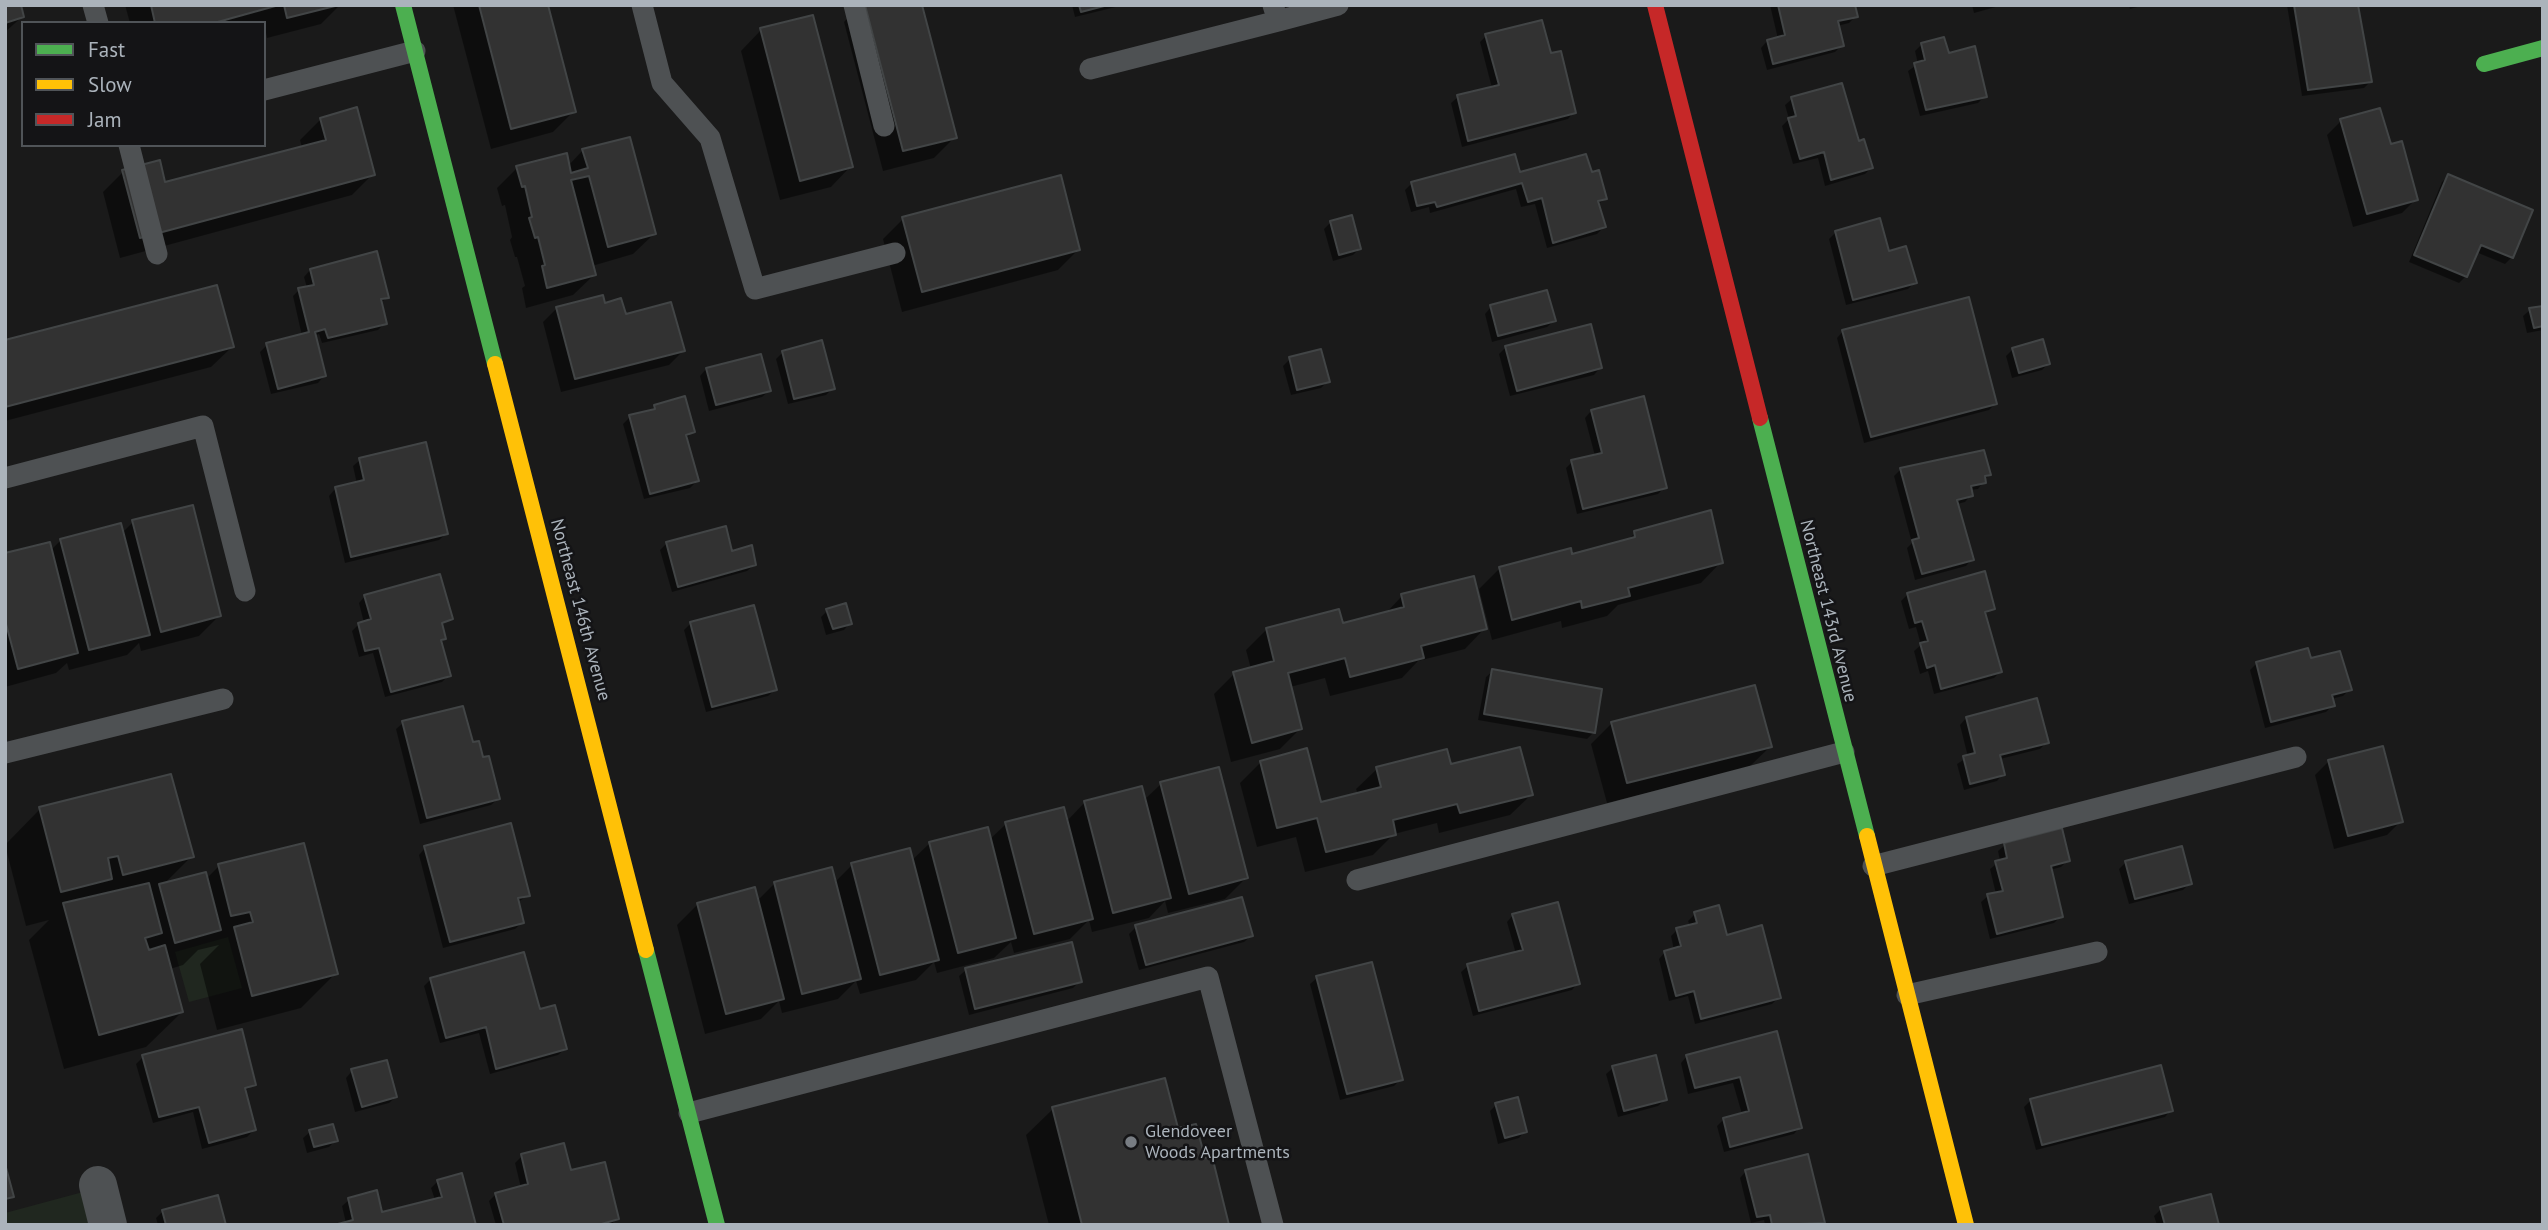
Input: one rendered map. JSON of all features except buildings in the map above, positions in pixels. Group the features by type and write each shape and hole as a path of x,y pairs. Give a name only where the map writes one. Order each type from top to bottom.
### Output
{"street":[{"name":"Northeast 146th Avenue","path":"403,5 717,1225"},
{"name":"Northeast 143rd Avenue","path":"1655,5 1966,1225"},
{"path":"2484,64 2543,48"},
{"path":"98,1185 108,1225"}],"lane":[{"path":"642,5 662,83 710,138 755,289 895,253"},
{"path":"854,5 884,126"},
{"path":"1090,69 1275,13 1338,5"},
{"path":"266,89 415,51"},
{"path":"130,147 157,254"},
{"path":"5,478 203,426 245,591"},
{"path":"5,753 223,698"},
{"path":"1357,880 1844,752"},
{"path":"1873,866 2296,757"},
{"path":"1907,995 2097,951"},
{"path":"689,1113 1208,977 1273,1225"}],"shaded area":[{"path":"228,937 242,988 189,1002 175,952"},
{"path":"83,1192 92,1225 5,1225 5,1213"}],"traffic: fast":[{"path":"403,5 495,364"},
{"path":"2484,64 2543,48"},
{"path":"1760,418 1867,836"},
{"path":"646,950 717,1225"}],"traffic: slow":[{"path":"495,364 646,950"},
{"path":"1867,836 1966,1225"}],"traffic: jam":[{"path":"1655,5 1760,418"}],"place":[{"name":"Glendoveer Woods Apartments","path":"1131,1142"}]}
